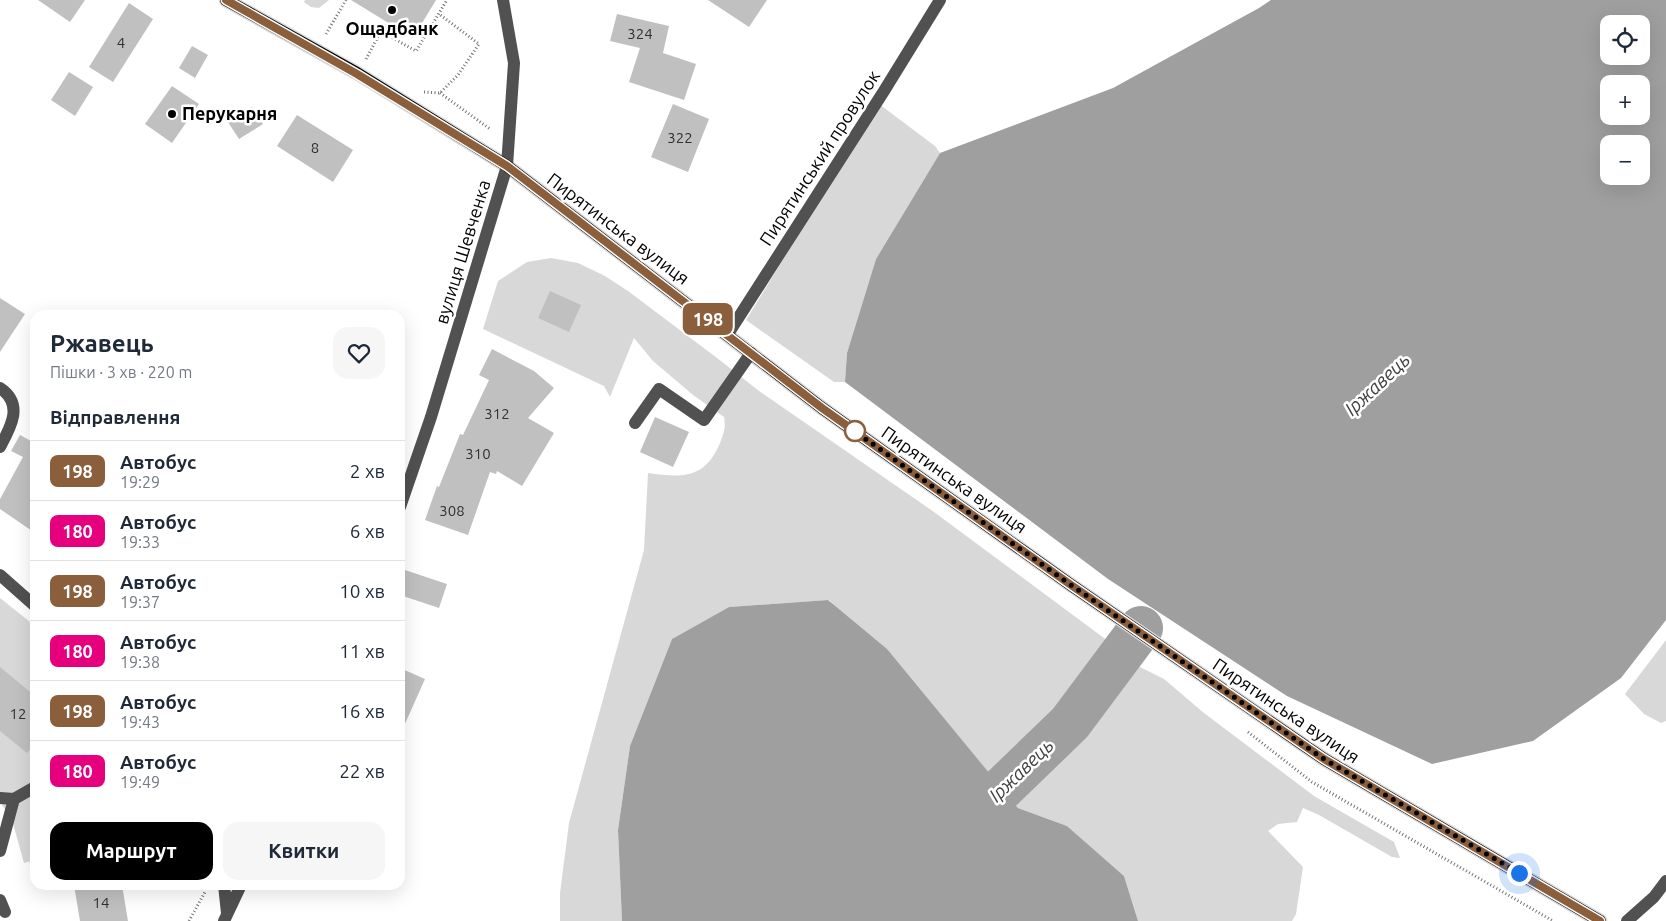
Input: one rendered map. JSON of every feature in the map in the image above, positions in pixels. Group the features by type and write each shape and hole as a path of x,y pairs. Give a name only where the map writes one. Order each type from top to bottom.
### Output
{"main road":[{"name":"Пирятинська вулиця","path":"226,0 357,74 507,166 822,408 1071,585 1324,759 1600,921"}],"street":[{"name":"вулиця Шевченка","path":"405,492 434,408 507,166 514,63 503,0"},
{"name":"Пирятинський провулок","path":"728,334 940,0"},
{"path":"635,423 659,389 704,420 752,353"},
{"path":"0,388 8,394 15,408 9,430 0,447"},
{"path":"0,575 30,602"},
{"path":"0,798 14,799 30,790"},
{"path":"0,851 14,799"},
{"path":"1627,921 1654,897 1666,881"},
{"path":"224,890 225,917"},
{"path":"225,917 238,890"}],"path":[{"path":"324,37 346,0"},
{"path":"380,31 416,51 447,0"},
{"path":"439,14 462,29 479,44 458,75 440,93"},
{"path":"366,60 386,22"},
{"path":"358,55 373,64"},
{"path":"416,88 423,92 440,93 509,142"},
{"path":"189,921 206,890"}],"shaded area":[{"path":"305,0 329,0 319,8 311,7 304,2"},
{"path":"879,104 935,146 940,153 876,259 847,353 845,382 834,382 746,320"},
{"path":"551,258 578,263 605,276 628,291 759,391 934,512 1116,647 1080,697 1085,713 1130,662 1164,679 1204,713 1314,796 1394,842 1400,858 1392,857 1319,815 1303,808 1297,822 1278,824 1268,831 1303,867 1296,914 1292,921 1138,921 1124,876 1067,826 1018,808 951,728 829,600 729,607 672,639 630,746 618,830 622,921 560,921 560,893 569,823 644,550 648,473 682,475 700,470 714,455 723,436 725,425 724,417 693,395 653,361 634,338 610,397 604,386 483,329 498,281 527,262"},
{"path":"0,598 30,622 30,861 24,863 12,820 0,802"},
{"path":"1666,640 1666,721 1661,723 1644,714 1625,694"}],"water":[{"path":"1271,0 1666,0 1666,620 1621,678 1533,741 1432,764 1287,696 1108,579 845,382 847,353 876,259 940,153 1113,88"},
{"path":"828,600 887,649 1018,808 1067,826 1124,876 1138,921 622,921 618,830 630,746 672,639 729,607"}],"building":[{"path":"38,0 85,0 70,22"},
{"path":"351,0 436,0 413,38"},
{"path":"708,0 767,0 749,27"},
{"path":"129,3 153,19 113,82 89,67"},
{"path":"617,14 669,26 663,53 696,64 684,100 629,82 640,48 610,41"},
{"path":"192,46 208,55 195,78 179,68"},
{"path":"69,72 93,87 75,116 51,100"},
{"name":"Перукарня","path":"172,86 199,104 172,143 145,124"},
{"path":"673,104 709,119 688,172 651,157"},
{"path":"252,107 263,124 239,139 228,122"},
{"path":"297,115 353,150 333,182 277,146"},
{"path":"550,291 581,305 569,332 538,318"},
{"path":"0,298 25,314 0,352"},
{"path":"492,349 534,371 554,388 528,418 554,433 522,486 497,471 496,474 490,472 468,535 425,520 437,486 439,487 460,434 463,435 489,380 479,375"},
{"path":"655,417 689,432 673,467 640,452"},
{"path":"20,435 30,440 30,530 0,509 0,499 23,457 11,451"},
{"path":"405,570 447,584 439,608 405,597"},
{"path":"0,667 30,692 30,750 27,753 0,731"},
{"path":"405,670 425,679 405,724"},
{"path":"75,890 123,890 128,921 80,921"}],"waterway":[{"name":"Іржавець","path":"922,921 952,837 1070,723 1141,628"}],"bus line":[{"name":"198","path":"226,0 357,74 507,166 822,408 1071,585 1324,759 1600,921"}],"place":[{"name":"Ощадбанк","path":"392,10"},
{"name":"Перукарня","path":"172,114"}],"route":[{"path":"855,431 853,430 1071,585 1324,759 1519,873"}]}
